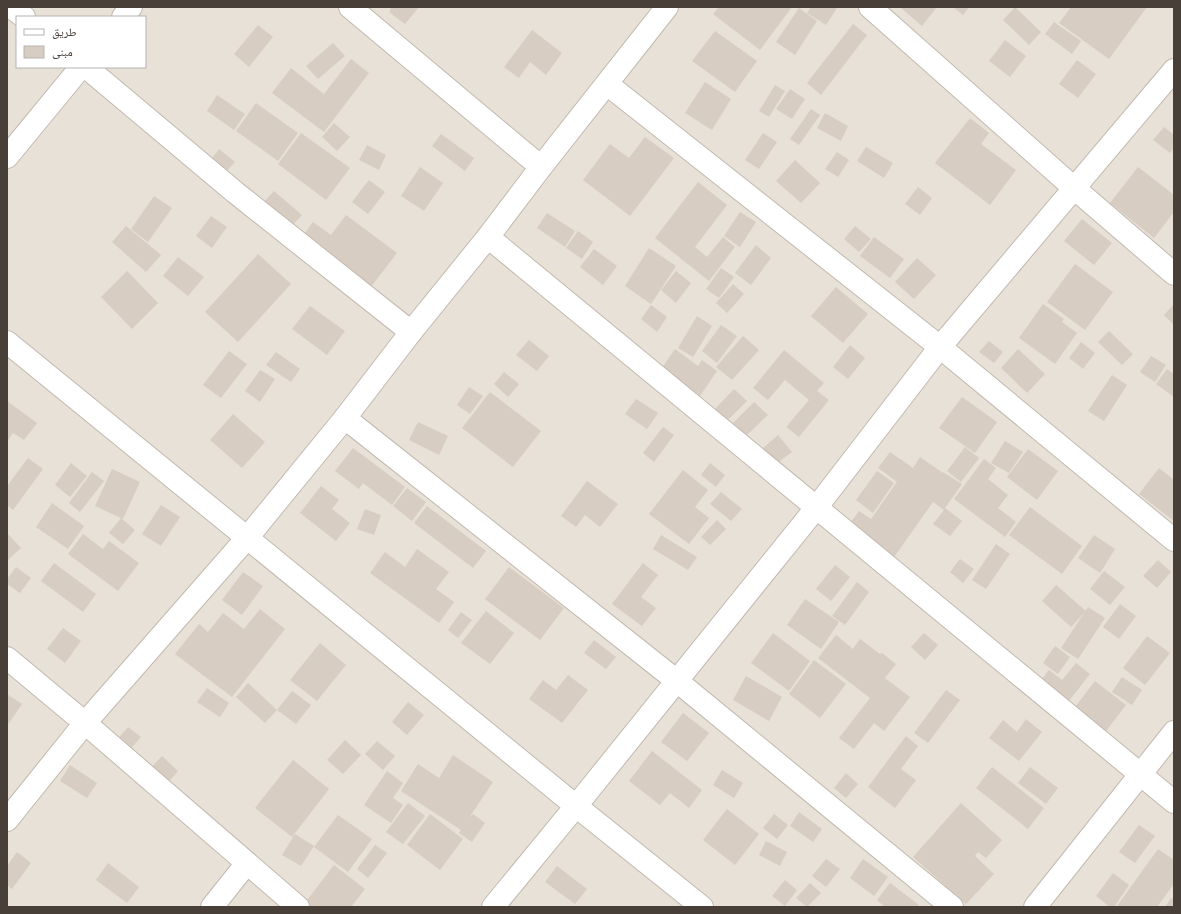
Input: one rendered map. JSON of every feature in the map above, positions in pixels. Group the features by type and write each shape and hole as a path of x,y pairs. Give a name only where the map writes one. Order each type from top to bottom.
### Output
{"street":[{"path":"11,7 23,16"},
{"path":"124,16 131,7"},
{"path":"350,7 541,167"},
{"path":"870,7 1074,188 1174,274"},
{"path":"7,820 85,722 247,538 345,418 411,332 488,238 541,167 607,84 661,9"},
{"path":"7,158 80,68"},
{"path":"87,68 236,193 411,332"},
{"path":"493,907 816,508 940,347 1174,70"},
{"path":"607,84 940,347 1174,540"},
{"path":"488,238 1174,802"},
{"path":"7,342 702,907"},
{"path":"345,418 677,681 952,907"},
{"path":"7,658 85,722 298,907"},
{"path":"1036,907 1174,732"},
{"path":"212,907 247,863"}],"shaded area":[{"path":"7,7 1174,7 1174,907 7,907"}],"building":[{"path":"392,7 419,7 405,24 389,12"},
{"path":"719,7 792,7 760,50 713,14"},
{"path":"811,7 837,8 826,25 807,13"},
{"path":"900,7 937,7 922,26"},
{"path":"953,7 969,7 963,15"},
{"path":"1015,7 1041,32 1029,45 1003,20"},
{"path":"1071,7 1147,7 1109,59 1059,23"},
{"path":"799,8 817,21 795,55 776,42"},
{"path":"1054,22 1081,41 1072,54 1045,34"},
{"path":"853,24 867,35 821,95 807,83"},
{"path":"258,25 273,37 249,67 234,54"},
{"path":"532,30 562,53 546,75 530,62 519,78 504,67"},
{"path":"715,31 757,61 735,92 692,61"},
{"path":"1005,40 1026,56 1010,77 989,61"},
{"path":"333,43 345,56 318,79 306,66"},
{"path":"351,59 369,73 324,132 272,93 291,68 324,94"},
{"path":"1077,60 1096,74 1078,98 1059,84"},
{"path":"705,82 731,99 712,130 685,113"},
{"path":"775,85 785,91 769,117 759,111"},
{"path":"790,89 805,99 792,119 776,109"},
{"path":"217,95 245,114 234,130 207,111"},
{"path":"256,103 298,133 278,161 236,131"},
{"path":"811,109 820,115 799,145 790,139"},
{"path":"825,113 848,126 841,141 817,128"},
{"path":"970,118 989,133 981,144 1016,170 990,205 935,163"},
{"path":"334,123 350,137 337,151 322,137"},
{"path":"1164,127 1174,135 1174,148 1170,153 1153,140"},
{"path":"301,133 350,168 326,200 278,164"},
{"path":"763,133 777,142 759,169 745,160"},
{"path":"441,134 474,158 465,171 432,146"},
{"path":"645,137 674,158 630,216 583,180 610,144 629,158"},
{"path":"367,145 386,155 379,170 359,160"},
{"path":"866,147 893,163 884,178 857,161"},
{"path":"219,149 235,162 225,173 210,161"},
{"path":"837,152 849,160 838,177 825,169"},
{"path":"795,160 820,183 801,203 776,181"},
{"path":"420,167 443,183 424,211 401,196"},
{"path":"1138,167 1174,195 1174,212 1154,238 1110,203"},
{"path":"369,180 385,192 368,214 352,202"},
{"path":"698,182 727,205 695,247 707,257 723,237 735,247 709,281 655,238"},
{"path":"918,187 932,198 920,215 905,204"},
{"path":"274,191 302,215 290,228 262,204"},
{"path":"154,196 172,208 148,242 131,229"},
{"path":"740,212 756,222 740,247 724,236"},
{"path":"547,213 575,231 565,247 537,228"},
{"path":"346,215 397,253 370,288 302,237 313,222 331,235"},
{"path":"211,216 227,227 212,248 196,236"},
{"path":"1082,219 1112,243 1094,265 1064,241"},
{"path":"126,226 161,255 146,272 112,242"},
{"path":"855,226 871,239 859,252 844,239"},
{"path":"578,231 593,242 582,259 566,248"},
{"path":"874,237 904,259 890,278 860,256"},
{"path":"756,245 771,258 751,285 735,273"},
{"path":"649,248 676,266 651,304 625,286"},
{"path":"594,249 617,266 603,285 580,267"},
{"path":"258,254 291,284 238,342 205,312"},
{"path":"178,257 204,277 188,296 163,276"},
{"path":"917,258 936,275 914,299 895,282"},
{"path":"1075,264 1113,292 1085,330 1047,302"},
{"path":"721,268 734,277 719,298 706,289"},
{"path":"127,271 158,303 132,329 101,297"},
{"path":"676,271 691,283 676,303 661,290"},
{"path":"733,284 744,294 727,313 716,303"},
{"path":"836,287 868,314 843,343 811,316"},
{"path":"1043,304 1064,319 1062,322 1077,333 1055,364 1019,338"},
{"path":"1174,304 1174,325 1164,315"},
{"path":"651,305 667,317 657,332 641,319"},
{"path":"310,306 345,331 327,355 292,329"},
{"path":"697,316 712,326 693,357 678,348"},
{"path":"721,325 737,336 717,363 702,351"},
{"path":"1109,331 1133,354 1122,365 1098,342"},
{"path":"743,336 759,350 732,380 716,367"},
{"path":"529,340 549,356 537,371 516,355"},
{"path":"989,341 1003,352 994,363 979,352"},
{"path":"1081,342 1095,353 1083,369 1069,358"},
{"path":"850,345 865,358 848,379 833,367"},
{"path":"675,349 698,366 702,360 717,371 700,396 662,368"},
{"path":"1018,349 1045,374 1027,393 1001,368"},
{"path":"784,350 824,383 817,391 829,400 799,437 786,427 809,400 785,380 768,400 753,388"},
{"path":"229,351 247,364 221,398 203,385"},
{"path":"276,352 300,369 291,382 266,365"},
{"path":"1151,356 1166,365 1155,382 1140,372"},
{"path":"1167,369 1174,374 1174,397 1156,384"},
{"path":"260,370 275,379 260,402 245,391"},
{"path":"504,372 519,384 508,397 494,384"},
{"path":"1112,375 1127,385 1104,421 1088,411"},
{"path":"469,387 483,396 470,414 457,405"},
{"path":"734,389 747,401 726,422 714,410"},
{"path":"490,392 541,431 513,467 462,428"},
{"path":"962,397 997,422 975,453 939,428"},
{"path":"636,399 658,413 647,429 625,414"},
{"path":"7,401 37,423 24,440 13,433 7,442"},
{"path":"754,402 768,415 746,436 733,423"},
{"path":"233,414 265,442 242,468 210,440"},
{"path":"418,422 448,436 439,455 409,440"},
{"path":"663,427 674,435 654,462 643,453"},
{"path":"778,435 792,452 776,464 763,448"},
{"path":"1005,441 1023,452 1009,473 991,463"},
{"path":"965,447 979,458 961,482 947,471"},
{"path":"353,448 405,487 392,505 363,483 359,489 335,471"},
{"path":"1028,449 1058,471 1037,500 1007,477"},
{"path":"890,452 913,468 920,457 962,484 945,508 962,521 950,536 933,524 944,510 933,502 892,560 846,529 859,511 871,519 897,482 878,468"},
{"path":"28,458 43,469 13,510 7,505 7,486"},
{"path":"984,459 996,468 988,479 1008,495 998,508 1016,522 1005,537 954,499"},
{"path":"71,463 87,476 70,497 55,485"},
{"path":"710,463 725,475 716,487 701,475"},
{"path":"1159,468 1174,480 1174,521 1139,494"},
{"path":"112,469 140,482 123,519 95,506"},
{"path":"683,470 708,490 695,507 709,518 689,544 649,514"},
{"path":"877,471 894,483 873,513 856,500"},
{"path":"92,472 104,481 80,512 69,503"},
{"path":"587,481 618,504 600,527 585,515 576,527 561,516"},
{"path":"321,486 339,500 332,509 350,523 336,541 300,513"},
{"path":"407,488 426,502 412,521 393,506"},
{"path":"721,492 742,509 731,521 710,504"},
{"path":"52,503 84,526 68,549 36,527"},
{"path":"161,505 180,517 161,546 142,534"},
{"path":"427,506 486,551 473,568 414,523"},
{"path":"1030,507 1082,546 1062,574 1009,535"},
{"path":"365,509 381,515 374,535 357,529"},
{"path":"121,518 135,530 123,544 109,533"},
{"path":"717,520 726,529 710,545 701,537"},
{"path":"7,533 21,548 7,561"},
{"path":"83,534 103,549 109,541 139,563 118,591 68,554"},
{"path":"661,535 697,557 688,570 653,549"},
{"path":"1094,535 1115,549 1100,573 1078,558"},
{"path":"996,544 1010,554 986,589 972,580"},
{"path":"417,549 449,572 436,589 454,602 439,623 370,573 385,552 405,567"},
{"path":"960,559 974,569 963,583 950,572"},
{"path":"1158,560 1171,572 1157,588 1143,576"},
{"path":"54,563 96,594 83,612 41,581"},
{"path":"643,563 658,575 641,597 656,608 642,626 612,604"},
{"path":"835,565 850,577 831,601 816,589"},
{"path":"16,567 31,578 20,593 7,584 7,579"},
{"path":"509,567 564,608 540,640 485,599"},
{"path":"1104,571 1125,587 1110,605 1090,589"},
{"path":"243,572 263,586 242,615 222,600"},
{"path":"857,582 869,592 845,625 832,616"},
{"path":"1056,585 1086,611 1071,627 1042,601"},
{"path":"805,599 839,622 821,649 787,625"},
{"path":"1120,604 1136,616 1119,639 1103,627"},
{"path":"1088,607 1105,618 1078,659 1061,648"},
{"path":"260,609 285,629 232,697 175,654 199,624 208,632 223,613 244,629"},
{"path":"486,611 514,633 490,664 461,643"},
{"path":"461,612 472,620 458,638 448,630"},
{"path":"63,628 81,641 65,663 47,649"},
{"path":"773,633 810,661 789,691 751,663"},
{"path":"924,633 938,645 925,660 911,647"},
{"path":"836,635 853,649 860,639 896,664 885,678 910,697 884,731 874,723 854,749 839,738 870,698 818,658"},
{"path":"1147,636 1170,653 1145,685 1123,668"},
{"path":"594,640 616,657 606,669 584,653"},
{"path":"320,643 346,665 317,701 290,680"},
{"path":"1055,646 1070,657 1058,674 1043,663"},
{"path":"814,660 846,684 820,718 789,694"},
{"path":"1076,663 1090,674 1065,706 1038,684 1049,670 1062,680"},
{"path":"568,675 588,690 562,723 529,699 543,680 556,690"},
{"path":"746,676 782,697 769,721 733,700"},
{"path":"1122,677 1142,690 1132,705 1112,692"},
{"path":"1095,681 1126,705 1103,735 1072,711"},
{"path":"248,683 277,710 265,723 236,697"},
{"path":"207,688 229,703 220,717 197,702"},
{"path":"946,690 960,700 928,743 914,733"},
{"path":"292,691 311,705 296,724 277,710"},
{"path":"7,694 22,704 7,726"},
{"path":"408,702 424,715 407,735 392,722"},
{"path":"683,713 709,733 687,761 661,742"},
{"path":"1026,719 1042,732 1019,761 989,738 1003,720 1017,732"},
{"path":"128,727 141,737 126,754 114,743"},
{"path":"906,736 918,746 901,769 916,780 895,808 868,787"},
{"path":"345,740 361,755 343,774 327,760"},
{"path":"377,741 395,756 383,770 365,754"},
{"path":"652,751 702,790 689,808 670,793 660,805 629,781"},
{"path":"453,755 493,782 469,818 473,814 485,823 472,842 459,833 461,830 401,791 418,764 439,778"},
{"path":"162,756 178,771 164,787 148,771"},
{"path":"293,760 329,789 292,837 255,808"},
{"path":"70,765 97,783 87,798 60,781"},
{"path":"992,767 1044,808 1028,829 976,788"},
{"path":"1030,767 1058,788 1046,804 1018,783"},
{"path":"722,770 743,783 734,798 713,785"},
{"path":"387,771 403,783 393,798 403,805 391,823 364,805"},
{"path":"846,773 858,784 846,798 834,788"},
{"path":"408,803 425,816 403,844 386,832"},
{"path":"961,803 1002,840 986,858 978,852 975,856 994,874 966,904 913,857"},
{"path":"727,809 759,834 735,865 703,840"},
{"path":"799,812 822,829 813,842 790,826"},
{"path":"430,814 463,839 440,870 407,845"},
{"path":"774,814 788,825 777,839 763,828"},
{"path":"338,815 372,839 348,872 314,847"},
{"path":"1139,825 1155,836 1135,863 1119,852"},
{"path":"295,834 314,846 301,866 282,855"},
{"path":"766,841 787,852 780,866 759,855"},
{"path":"375,845 387,853 368,878 357,869"},
{"path":"1158,849 1174,860 1174,884 1157,907 1118,907 1117,906"},
{"path":"17,852 31,863 12,889 7,885 7,866"},
{"path":"826,859 840,869 826,887 812,876"},
{"path":"863,859 888,877 874,896 850,878"},
{"path":"108,863 139,887 127,903 96,880"},
{"path":"334,865 365,889 351,907 308,907 304,904"},
{"path":"557,866 587,889 575,904 545,882"},
{"path":"1113,873 1129,885 1114,907 1110,907 1096,896"},
{"path":"785,880 797,890 785,906 772,896"},
{"path":"810,883 821,893 807,907 796,898"},
{"path":"890,883 919,905 917,907 885,907 877,900"},
{"path":"1171,898 1174,900 1174,907 1165,907"}]}
